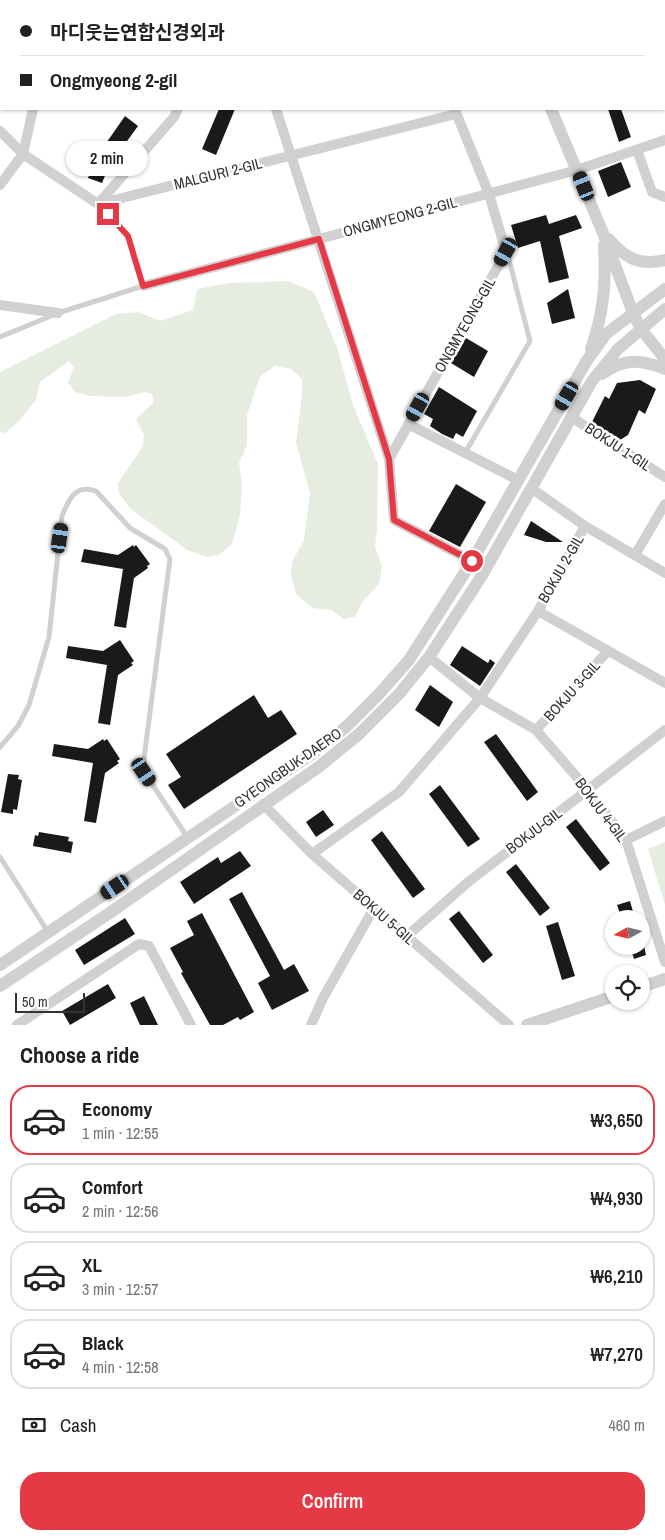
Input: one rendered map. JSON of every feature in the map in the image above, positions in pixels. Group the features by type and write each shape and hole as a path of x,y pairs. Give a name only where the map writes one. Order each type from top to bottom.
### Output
{"street":[{"path":"0,185 23,154 33,110"},
{"path":"0,131 23,154 98,204 174,117 178,110"},
{"path":"276,110 389,459 394,520 472,561"},
{"path":"551,110 603,233 633,313 641,329 665,360"},
{"path":"455,111 488,194 506,252"},
{"name":"MALGURI 2-GIL","path":"98,204 455,111"},
{"name":"ONGMYEONG 2-GIL","path":"143,286 577,170 665,140"},
{"path":"637,150 652,192 665,197"},
{"path":"603,233 621,254 651,263 665,260"},
{"path":"586,362 600,322 604,302 603,233"},
{"name":"ONGMYEONG-GIL","path":"389,459 506,252"},
{"name":"GYEONGBUK-DAERO","path":"0,965 312,754 346,727 379,694 409,660 472,561 586,362 606,334 665,289"},
{"path":"0,305 58,313"},
{"name":"GYEONGBUK-DAERO","path":"0,986 111,912 320,766 359,734 399,694 429,657 481,577 592,381 618,350 665,309"},
{"path":"592,381 608,370 629,361 643,362 665,369"},
{"name":"BOKJU 1-GIL","path":"571,417 665,477"},
{"path":"408,424 518,480"},
{"name":"BOKJU 2-GIL","path":"531,488 585,526 665,573"},
{"path":"635,556 665,504"},
{"name":"BOKJU 2-GIL","path":"480,698 538,611 585,526"},
{"name":"BOKJU 3-GIL","path":"538,611 665,683"},
{"name":"BOKJU 3-GIL","path":"536,730 608,651"},
{"name":"BOKJU 4-GIL","path":"429,657 480,698 536,730 588,790 626,840 665,962"},
{"path":"312,854 399,792 480,698"},
{"name":"BOKJU-GIL","path":"407,936 467,883 665,730"},
{"name":"BOKJU 5-GIL","path":"263,804 312,854 509,1025"},
{"path":"626,840 665,821"},
{"path":"311,1025 323,998 374,908"},
{"path":"17,1025 139,944 149,946 192,1025"},
{"path":"650,984 665,979"},
{"path":"527,1025 605,999"}],"lane":[{"path":"0,337 58,313 143,286 128,236 98,204"},
{"path":"465,453 530,341 506,252"},
{"path":"0,747 18,726 29,705 49,637 62,516 74,494 81,489 96,491 130,528 165,549 170,559 143,766 144,772 188,838"},
{"path":"0,857 49,932"}],"shaded area":[{"path":"288,281 314,292 337,347 353,405 378,464 375,547 382,566 379,584 363,601 355,617 344,619 331,610 313,608 296,594 291,575 292,562 304,540 310,494 296,442 302,396 302,379 291,369 275,366 260,376 247,415 247,445 239,463 242,486 240,515 232,544 219,555 207,557 187,550 131,509 119,494 118,483 143,446 144,435 136,419 154,402 152,394 144,392 125,397 90,396 75,392 68,382 74,367 69,361 40,382 36,400 19,421 5,433 0,432 0,372 116,314 138,312 160,321 193,310 197,289 229,283"},
{"path":"665,842 665,905 648,849"}],"building":[{"path":"219,110 235,110 216,155 202,149"},
{"path":"608,110 621,110 631,137 619,142"},
{"path":"125,116 138,126 109,166 102,183 88,178 95,159"},
{"path":"621,162 631,187 608,197 598,171"},
{"path":"546,215 549,224 576,215 582,228 559,236 569,278 549,283 540,241 518,248 511,225"},
{"path":"568,289 575,318 552,324 547,303"},
{"path":"466,338 488,351 474,377 451,363"},
{"path":"640,380 656,389 645,414 639,410 628,435 620,440 592,422 605,396 609,399 617,383"},
{"path":"439,387 477,411 463,437 456,433 453,439 442,434 430,426 433,419 424,414"},
{"path":"456,484 486,502 460,547 429,531"},
{"path":"531,521 563,542 546,542 524,535"},
{"path":"133,545 134,547 136,545 150,564 147,566 148,568 134,578 126,628 114,626 123,569 81,562 84,549 118,555"},
{"path":"120,640 134,661 131,663 133,665 118,675 110,725 98,723 107,665 66,658 68,646 103,651"},
{"path":"462,646 488,663 490,659 495,663 480,686 450,665"},
{"path":"430,685 453,702 439,727 415,710"},
{"path":"254,695 268,718 281,710 297,734 184,809 168,785 181,777 166,754"},
{"path":"496,734 538,792 527,801 484,742"},
{"path":"103,739 104,741 107,739 120,759 117,761 119,763 105,773 96,823 84,821 93,763 52,756 54,744 88,749"},
{"path":"8,774 19,775 18,779 22,780 17,810 13,809 13,814 1,812"},
{"path":"440,785 480,839 468,847 429,794"},
{"path":"323,810 334,825 316,837 306,822"},
{"path":"576,819 610,863 600,871 566,827"},
{"path":"382,831 425,889 413,898 371,840"},
{"path":"39,832 69,837 68,841 73,842 71,853 33,846 35,835 38,836"},
{"path":"240,851 251,866 194,904 180,882 218,857 221,863"},
{"path":"516,864 550,908 540,916 506,872"},
{"path":"242,892 284,970 294,964 309,991 272,1010 258,983 270,976 229,899"},
{"path":"630,901 632,910 619,910 617,905"},
{"path":"459,911 493,955 483,963 449,919"},
{"path":"202,913 254,1012 240,1020 238,1017 223,1025 210,1025 181,973 183,972 170,948 194,935 187,921"},
{"path":"125,918 135,934 84,965 75,950"},
{"path":"558,922 575,976 562,980 546,926"},
{"path":"633,955 646,955 634,959"},
{"path":"108,984 116,998 70,1025 62,1011"},
{"path":"144,996 158,1025 140,1025 130,1003"}],"route":[{"path":"108,214 128,236 143,286 319,239 389,459 394,520 472,561"}]}
